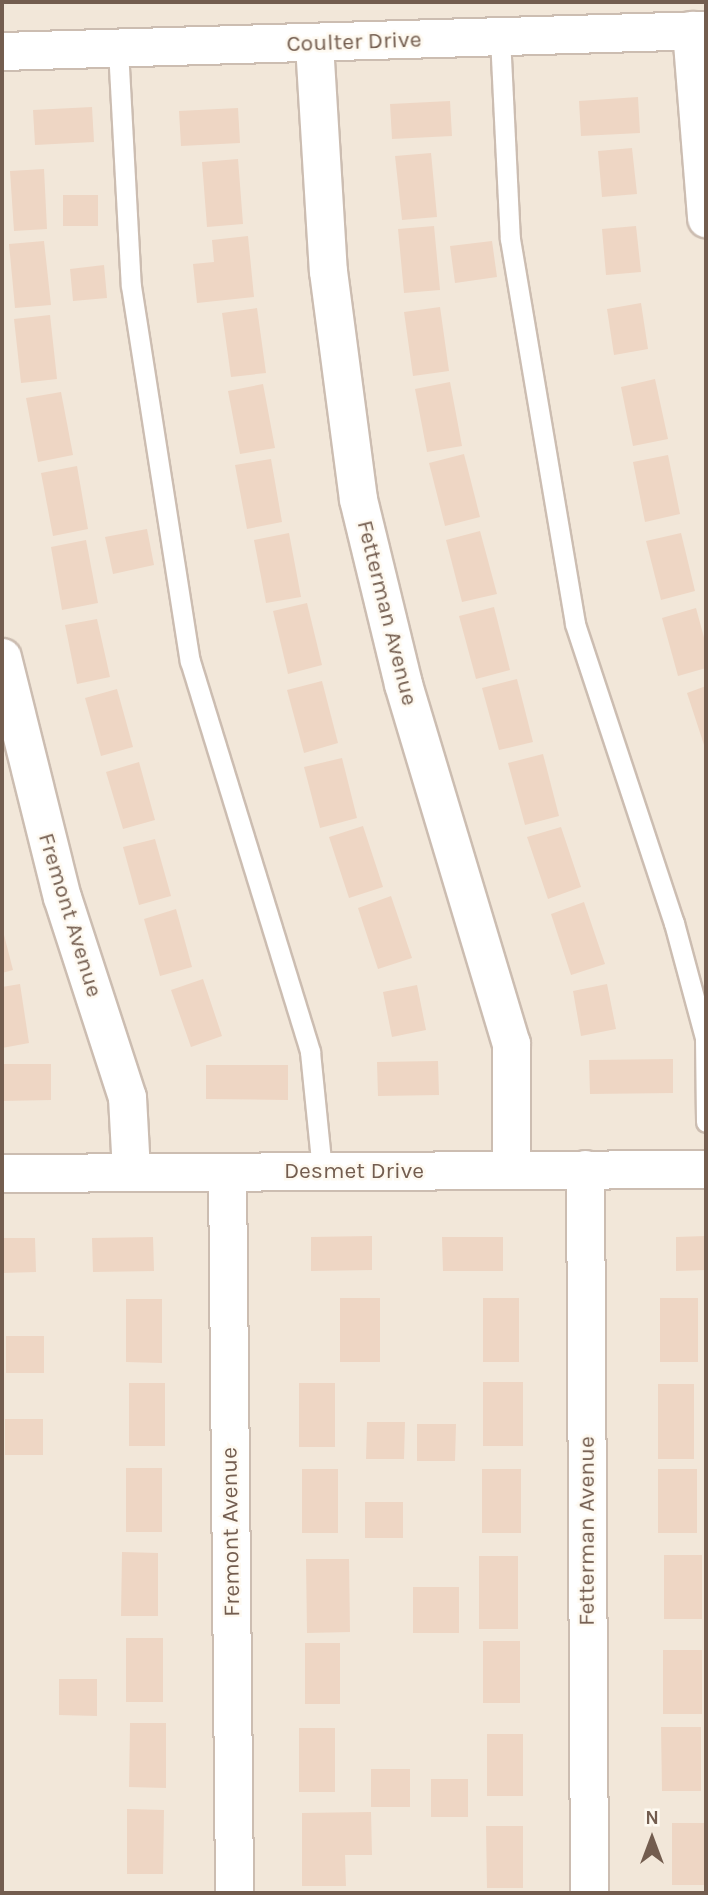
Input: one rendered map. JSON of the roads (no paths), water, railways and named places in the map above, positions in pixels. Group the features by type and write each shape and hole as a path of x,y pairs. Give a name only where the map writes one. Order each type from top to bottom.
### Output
{"street":[{"name":"Coulter Drive","path":"2,51 314,44 699,30"},
{"path":"699,30 706,218"},
{"name":"Fetterman Avenue","path":"314,44 319,176 329,284 358,499 402,684 512,1043 511,1170"},
{"name":"Fremont Avenue","path":"2,657 62,897 127,1097 131,1172"},
{"name":"Desmet Drive","path":"2,1173 706,1169"},
{"name":"Fetterman Avenue","path":"586,1170 589,1893"},
{"name":"Fremont Avenue","path":"227,1171 234,1893"}],"lane":[{"path":"500,37 510,239 575,624 674,923 701,1025 706,1122"},
{"path":"118,49 131,286 190,661 310,1052 322,1171"}]}
